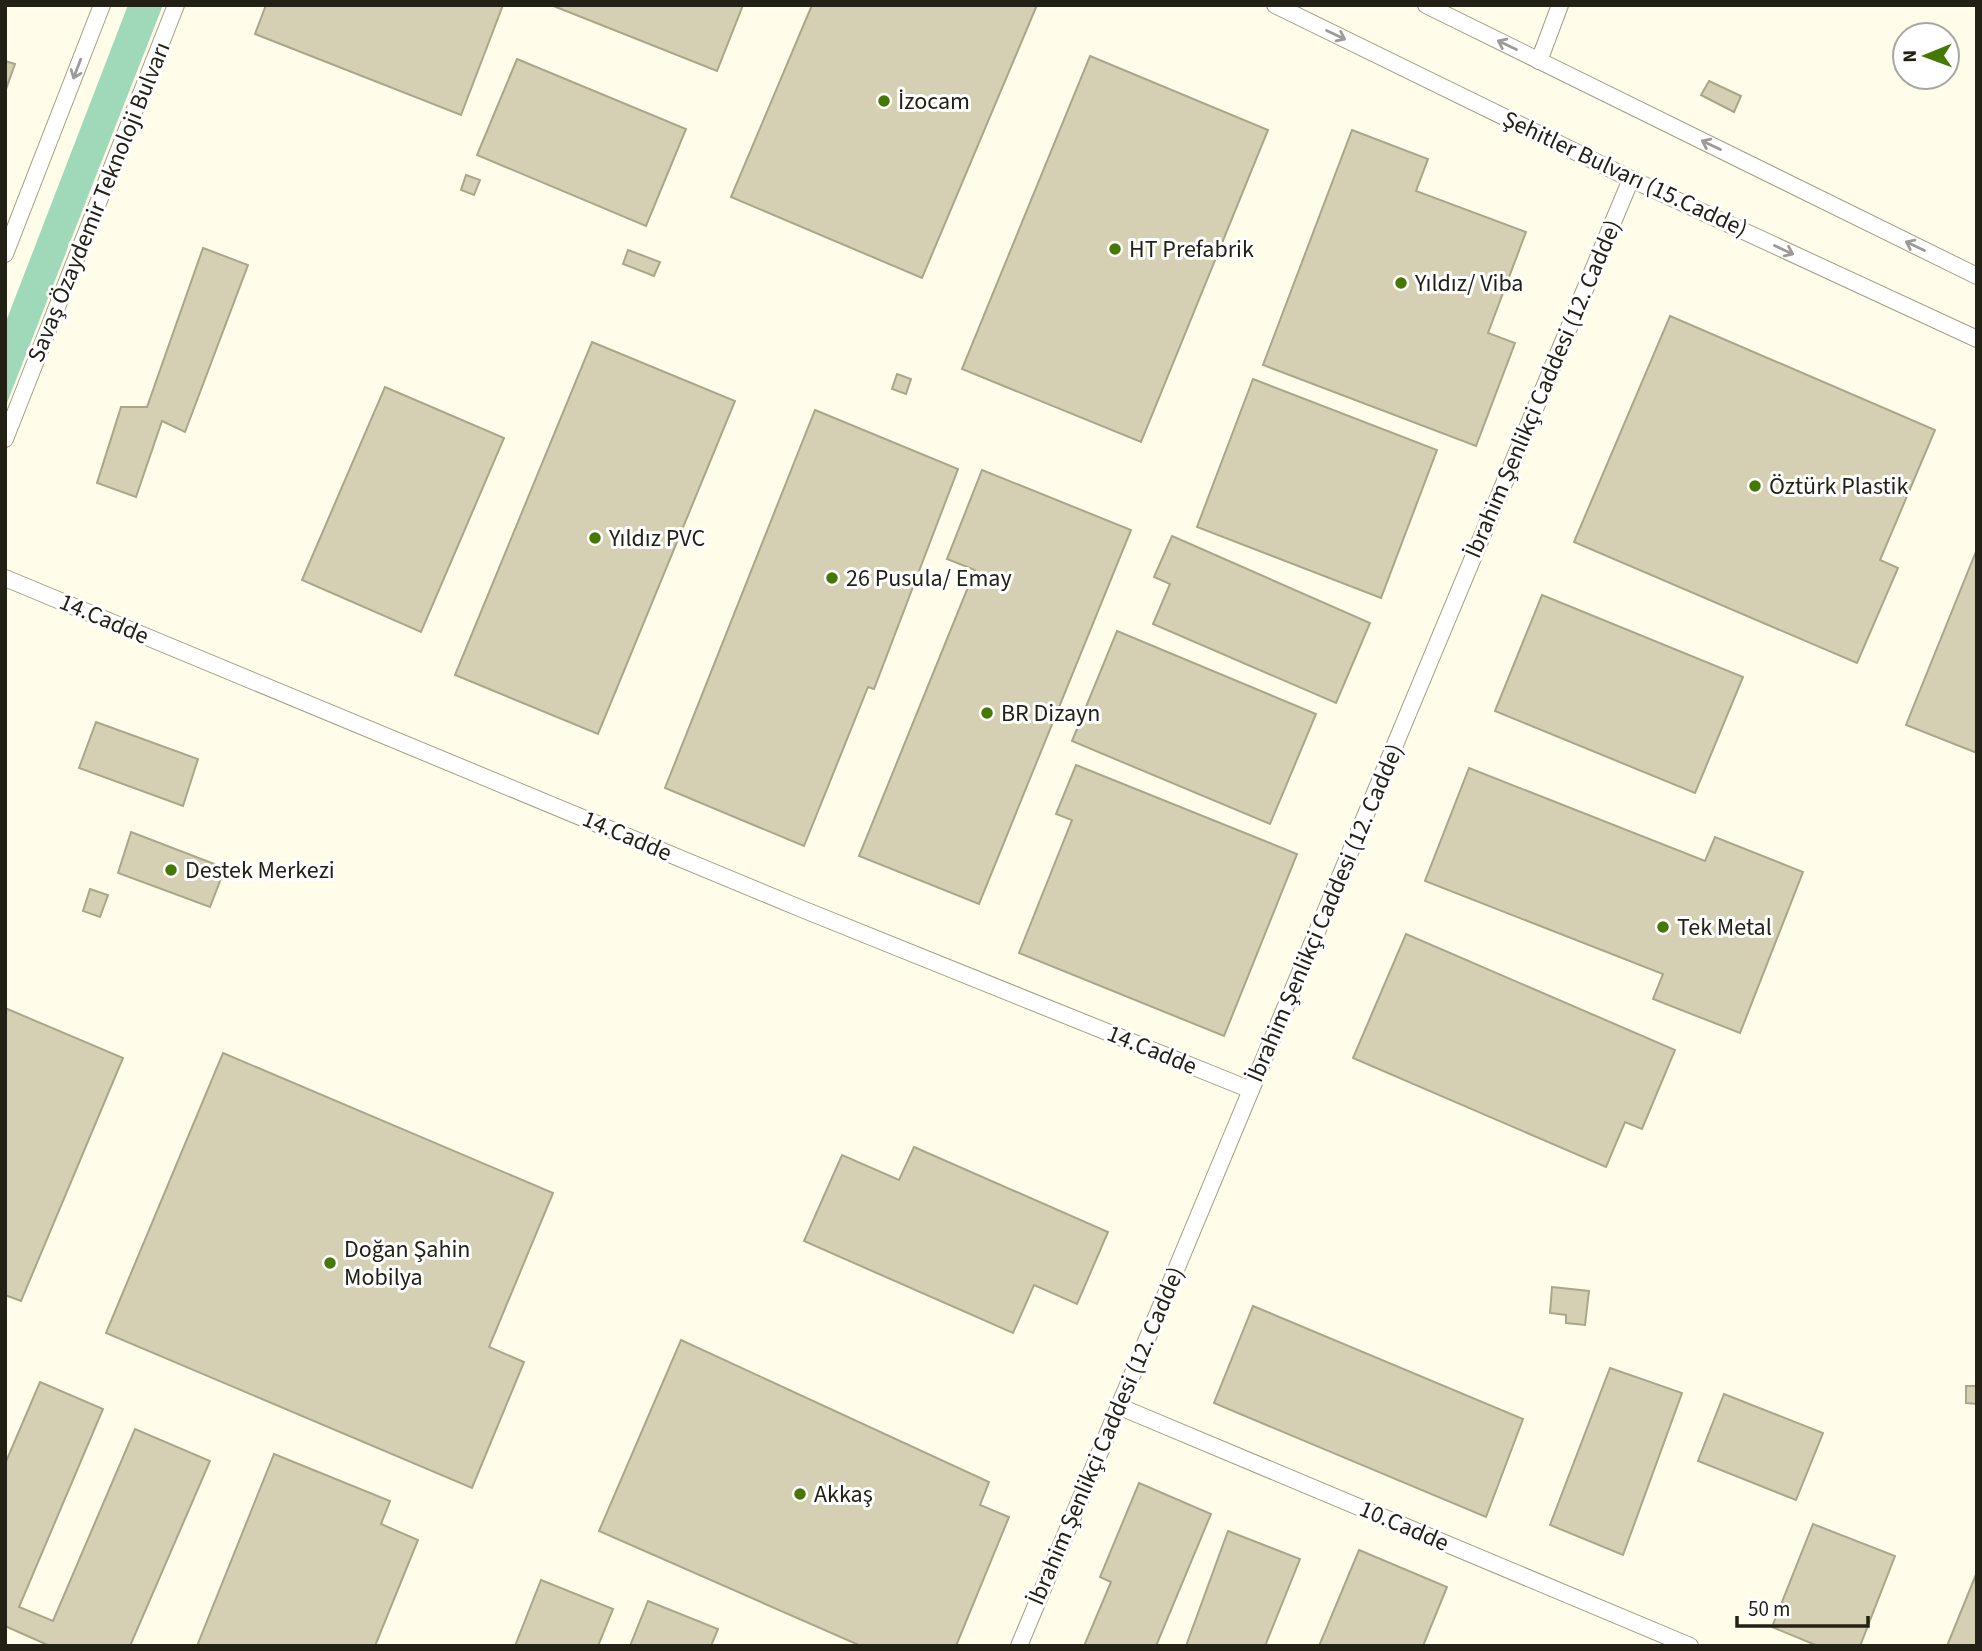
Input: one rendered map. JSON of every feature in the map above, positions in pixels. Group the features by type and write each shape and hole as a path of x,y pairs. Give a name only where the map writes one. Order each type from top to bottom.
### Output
{"street":[{"path":"5,254 102,5"},
{"name":"Savaş Özaydemir Teknoloji Bulvarı","path":"5,439 176,5"},
{"name":"Şehitler Bulvarı (15.Cadde)","path":"1275,5 1631,179 1977,339"},
{"path":"1426,5 1977,276"},
{"path":"1539,61 1560,5"},
{"name":"İbrahim Şenlikçi Caddesi (12. Cadde)","path":"1019,1646 1631,179"},
{"name":"14.Cadde","path":"5,578 790,904 1251,1090"},
{"name":"10.Cadde","path":"1118,1406 1690,1646"}],"green space":[{"path":"128,5 163,5 5,408 5,324"}],"building":[{"path":"266,5 503,5 461,115 255,34"},
{"path":"551,5 743,5 717,71"},
{"name":"İzocam","path":"812,5 1037,5 922,278 731,197"},
{"name":"HT Prefabrik","path":"1090,56 1268,130 1141,442 962,369"},
{"path":"517,59 686,129 646,226 477,155"},
{"path":"5,61 15,64 5,92"},
{"path":"1709,81 1741,96 1734,112 1701,95"},
{"name":"Yıldız/ Viba","path":"1352,130 1428,159 1416,191 1526,232 1488,333 1515,343 1476,446 1263,365"},
{"path":"466,175 480,180 474,195 461,190"},
{"path":"203,248 248,265 185,432 162,421 136,497 97,483 121,407 147,407"},
{"path":"628,250 660,262 654,276 623,264"},
{"name":"Öztürk Plastik","path":"1670,316 1935,430 1880,560 1898,568 1857,663 1574,542"},
{"name":"Yıldız PVC","path":"592,342 735,401 598,734 455,675"},
{"path":"897,374 911,379 906,394 892,389"},
{"path":"1253,379 1437,450 1381,598 1197,527"},
{"path":"385,387 504,438 421,632 302,580"},
{"name":"26 Pusula/ Emay","path":"815,410 958,469 874,689 868,687 804,846 665,788"},
{"name":"BR Dizayn","path":"982,470 1131,530 979,904 859,856 975,570 947,559"},
{"path":"1172,536 1370,623 1336,703 1153,624 1170,584 1154,577"},
{"path":"1977,549 1977,753 1906,725"},
{"path":"1542,595 1743,677 1695,793 1495,711"},
{"path":"1117,631 1316,714 1270,824 1072,741"},
{"name":"Destek Merkezi","path":"96,722 198,759 183,806 79,768"},
{"path":"1076,765 1297,854 1224,1036 1019,953 1072,820 1056,814"},
{"name":"Tek Metal","path":"1469,768 1705,861 1715,837 1803,872 1740,1033 1653,999 1663,974 1425,881"},
{"name":"Destek Merkezi","path":"131,832 225,868 210,907 118,873"},
{"path":"90,889 108,895 100,917 83,911"},
{"path":"1406,934 1675,1050 1642,1129 1625,1122 1606,1167 1353,1058"},
{"path":"5,1008 123,1058 21,1301 5,1295"},
{"name":"Doğan Şahin Mobilya","path":"223,1053 553,1193 489,1347 524,1362 472,1488 106,1333"},
{"path":"914,1147 1108,1232 1077,1304 1034,1285 1013,1333 804,1241 842,1155 899,1180"},
{"path":"1552,1287 1589,1291 1585,1325 1566,1323 1566,1315 1550,1313"},
{"path":"1253,1306 1523,1419 1486,1517 1214,1403"},
{"name":"Akkaş","path":"681,1340 989,1482 980,1505 1009,1517 956,1646 861,1646 599,1531"},
{"path":"1610,1368 1682,1393 1623,1555 1550,1525"},
{"path":"40,1382 103,1409 19,1607 53,1621 135,1429 210,1461 130,1646 50,1646 5,1626 5,1464"},
{"path":"1966,1386 1977,1386 1977,1404 1966,1403"},
{"path":"1724,1394 1823,1433 1796,1500 1698,1461"},
{"path":"274,1454 390,1501 381,1524 418,1540 375,1646 197,1646"},
{"path":"1139,1483 1211,1514 1156,1646 1084,1646 1111,1582 1100,1577"},
{"path":"1813,1524 1895,1556 1860,1646 1818,1646 1772,1627"},
{"path":"1228,1531 1300,1559 1265,1646 1186,1646"},
{"path":"1359,1550 1447,1587 1423,1646 1319,1646"},
{"path":"1977,1572 1977,1646 1947,1646"},
{"path":"541,1580 613,1609 598,1646 515,1646"},
{"path":"648,1601 718,1629 711,1646 630,1646"}],"place":[{"name":"İzocam","path":"884,101"},
{"name":"HT Prefabrik","path":"1115,249"},
{"name":"Yıldız/ Viba","path":"1401,283"},
{"name":"Öztürk Plastik","path":"1755,486"},
{"name":"Yıldız PVC","path":"595,538"},
{"name":"26 Pusula/ Emay","path":"832,578"},
{"name":"BR Dizayn","path":"987,713"},
{"name":"Destek Merkezi","path":"171,870"},
{"name":"Tek Metal","path":"1663,927"},
{"name":"Doğan Şahin Mobilya","path":"330,1263"},
{"name":"Akkaş","path":"800,1494"}]}
